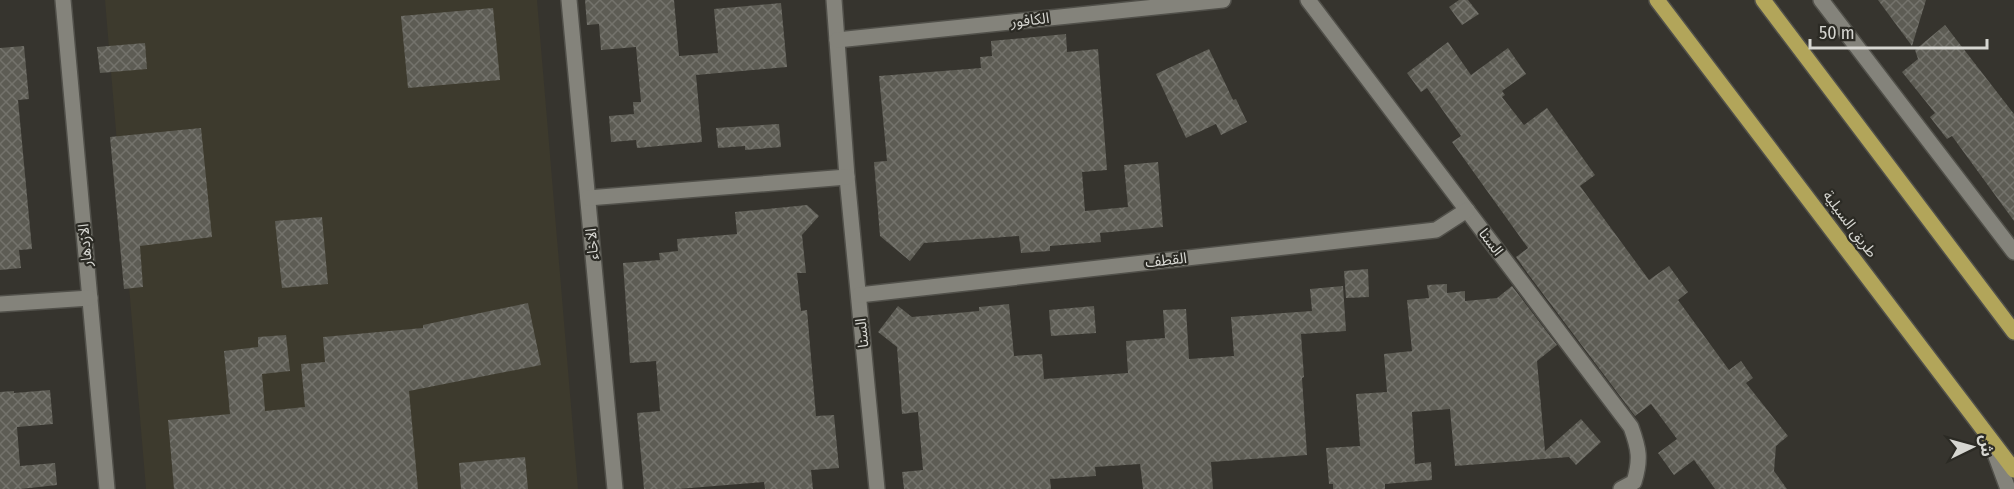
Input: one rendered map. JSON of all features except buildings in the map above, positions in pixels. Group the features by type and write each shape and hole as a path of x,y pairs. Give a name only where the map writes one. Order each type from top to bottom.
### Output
{"main road":[{"name":"طريق السيلية","path":"1657,0 2014,470"},
{"path":"1763,0 2014,332"}],"street":[{"name":"الازدهار","path":"63,0 107,489"},
{"name":"الاخاء","path":"569,0 615,489"},
{"name":"السنا","path":"834,0 877,489"},
{"name":"الكافور","path":"837,40 1223,0"},
{"name":"السنا","path":"1308,0 1631,427 1638,448 1640,464 1634,482 1621,489"},
{"path":"1821,0 2014,252"},
{"path":"588,198 848,177"},
{"name":"القطف","path":"859,295 1436,230 1467,210"},
{"path":"0,304 90,298"},
{"path":"1988,435 2008,489"}],"shaded area":[{"path":"105,0 537,0 578,489 146,489"}]}
